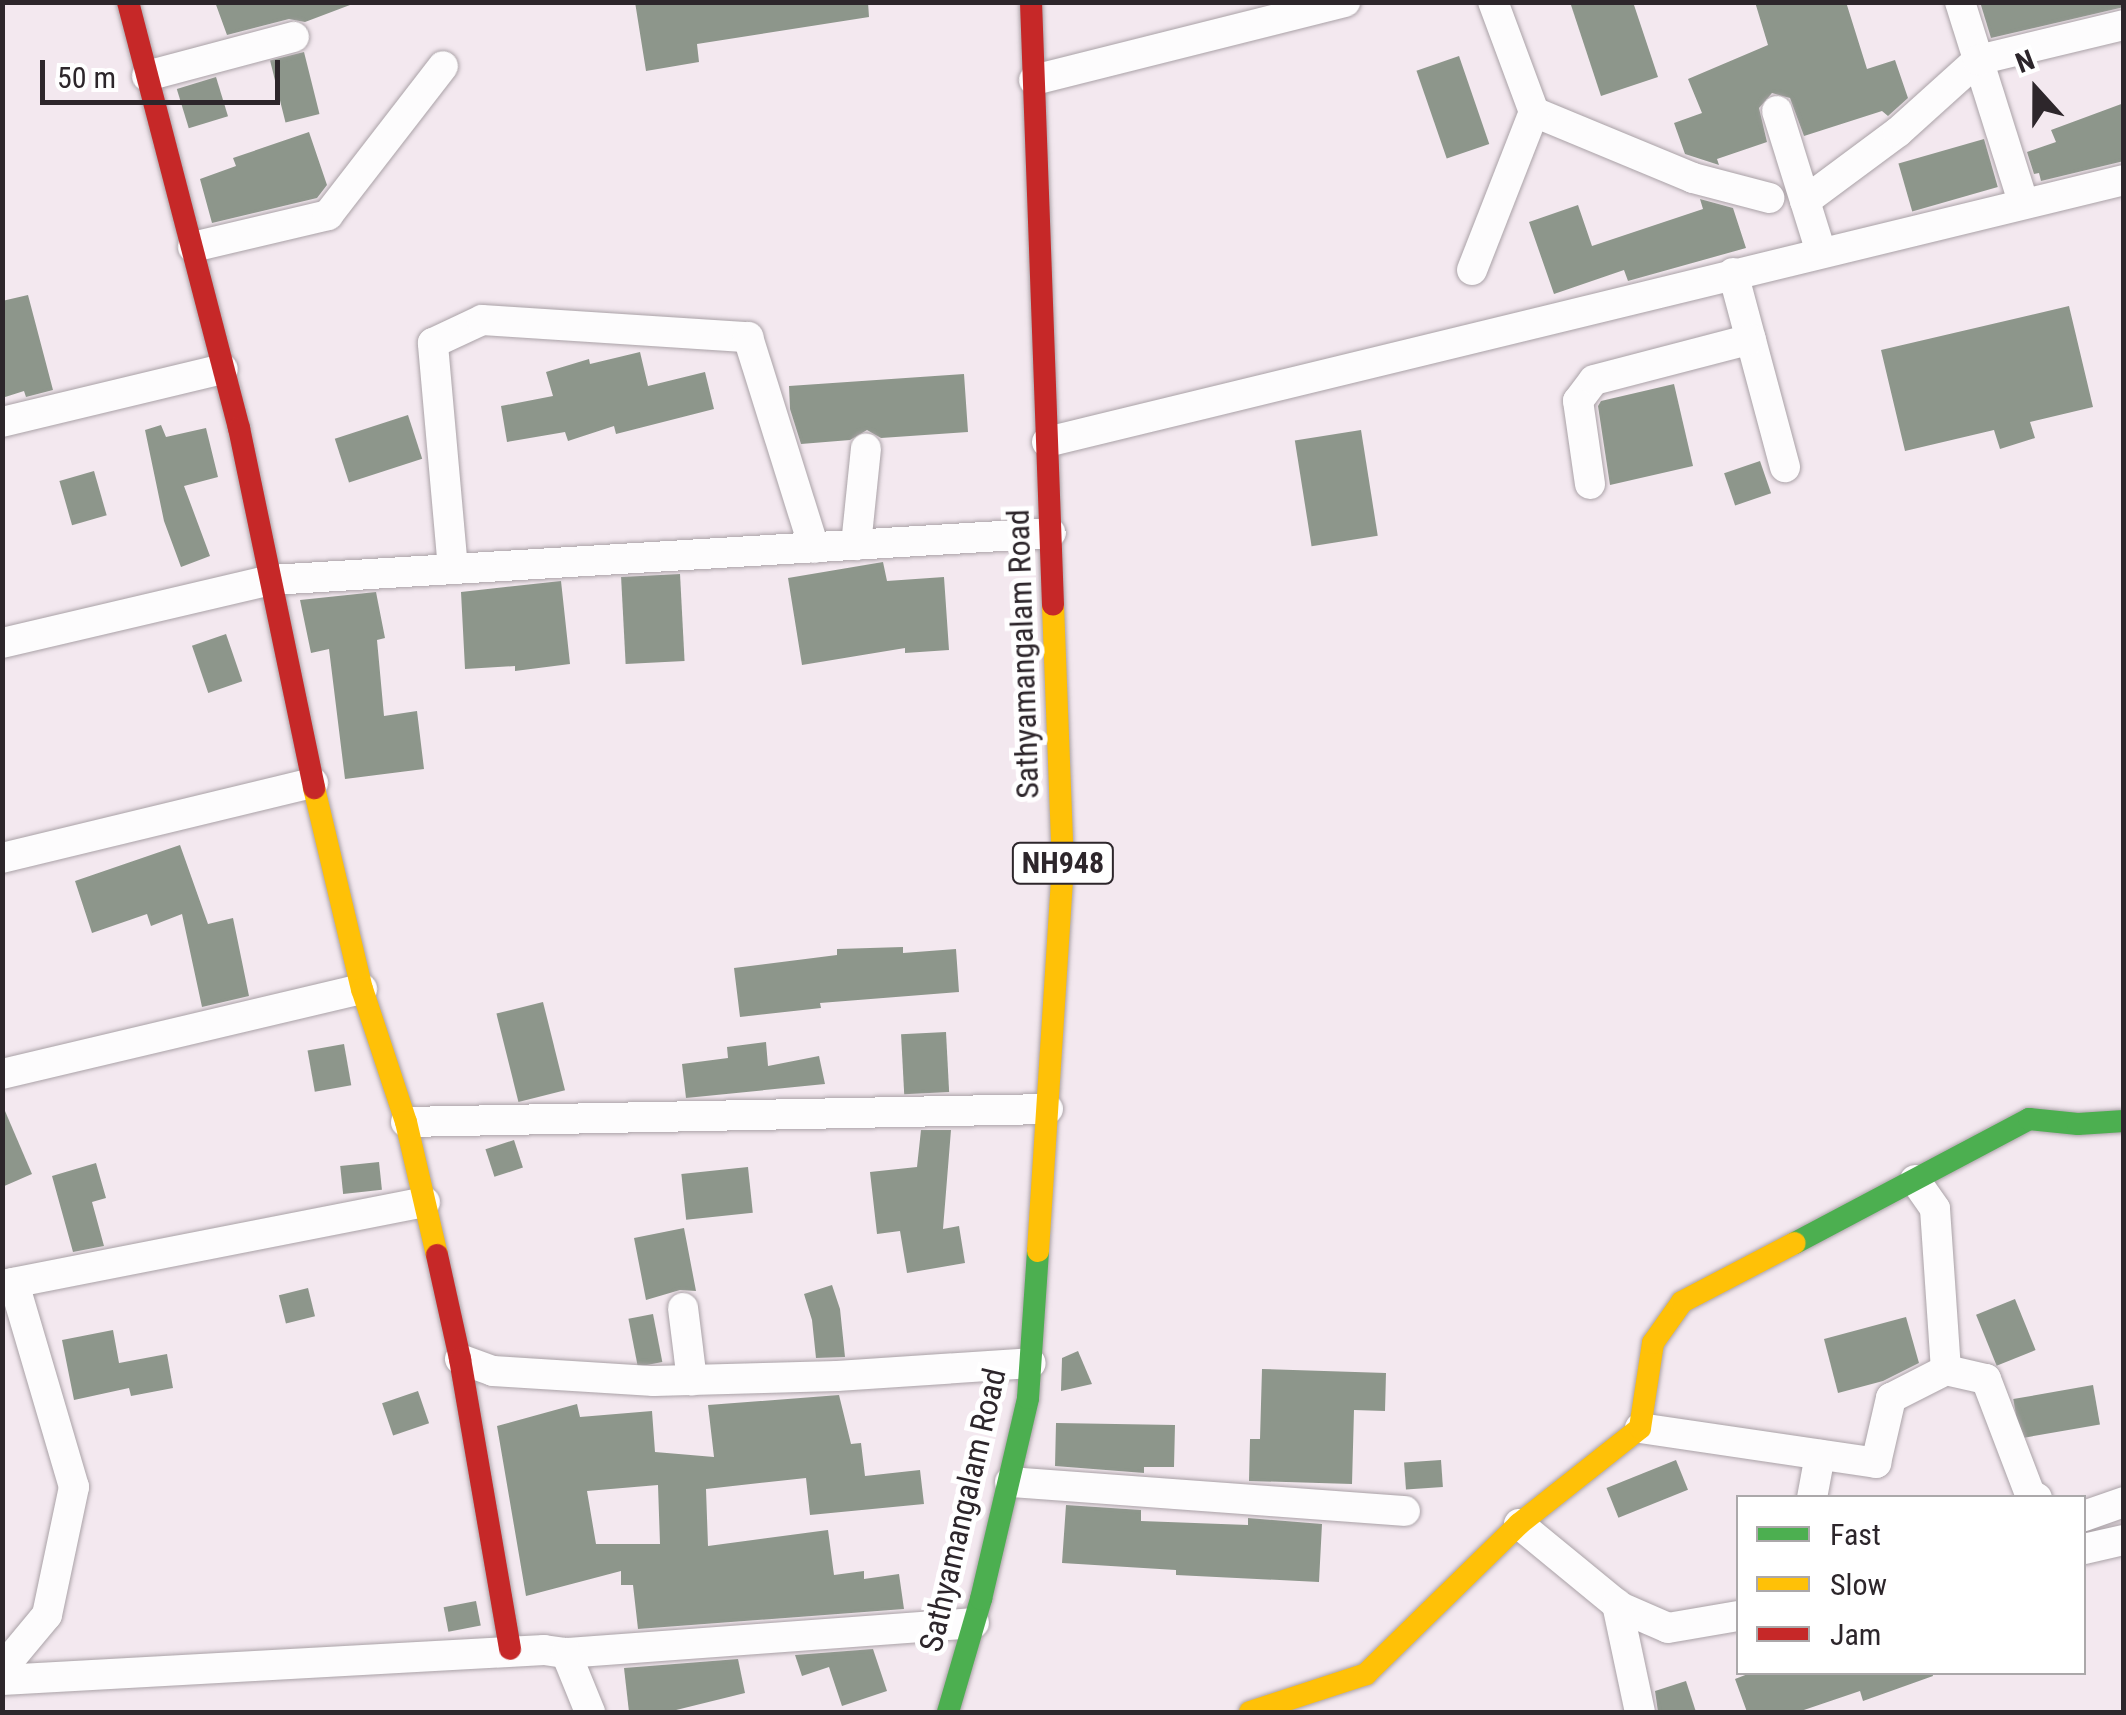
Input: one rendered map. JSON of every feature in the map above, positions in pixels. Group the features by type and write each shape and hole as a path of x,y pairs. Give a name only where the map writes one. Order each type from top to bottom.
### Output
{"main road":[{"path":"128,2 223,369 362,989 406,1122 425,1202 460,1359 510,1650"},
{"name":"Sathyamangalam Road","path":"948,1712 1010,1482 1028,1398 1063,866 1031,2"},
{"path":"1250,1712 1366,1674 1519,1524 1640,1428 1652,1342 1682,1302 2029,1120 2124,1122"}],"street":[{"path":"1034,80 1284,11 1345,2"},
{"path":"1472,270 1534,112 1492,2"},
{"path":"1960,2 2023,202"},
{"path":"1805,201 1898,132 1978,60 2124,24"},
{"path":"147,76 294,37"},
{"path":"193,247 328,215 444,66"},
{"path":"1777,111 1820,252"},
{"path":"1534,112 1692,178 1769,198"},
{"path":"1048,442 2124,180"},
{"path":"1733,273 1785,467"},
{"path":"453,569 434,343 482,320 748,337 814,548"},
{"path":"1590,484 1578,401 1594,380 1750,338"},
{"path":"2,422 223,369"},
{"path":"856,545 866,449"},
{"path":"2,643 271,580 1051,533"},
{"path":"2,858 313,784"},
{"path":"2,1074 362,989"},
{"path":"406,1122 1048,1109"},
{"path":"1915,1180 1935,1209 1946,1370"},
{"path":"2,1669 47,1615 74,1487 8,1284 425,1202"},
{"path":"683,1308 692,1380"},
{"path":"460,1359 493,1371 559,1378 692,1380 1030,1363"},
{"path":"1640,1428 1876,1463 1891,1398 1946,1370 1986,1379 2032,1495"},
{"path":"1813,1495 1820,1455"},
{"path":"1010,1482 1405,1511"},
{"path":"2086,1515 2124,1502"},
{"path":"1519,1524 1617,1604 1668,1628 1736,1616"},
{"path":"2086,1548 2124,1540"},
{"path":"1617,1604 1640,1712"},
{"path":"2,1680 510,1650 566,1653 974,1623"},
{"path":"566,1653 590,1712"}],"building":[{"path":"215,2 350,5 305,22 289,19 227,35"},
{"path":"635,2 868,2 869,17 697,44 699,62 646,71"},
{"path":"1570,2 1633,2 1658,77 1601,96"},
{"path":"1755,2 1846,2 1867,69 1895,60 1908,98 1888,116 1882,111 1804,136 1790,98 1772,93 1759,108 1767,142 1717,159 1719,165 1685,154 1674,123 1702,113 1688,79 1768,45"},
{"path":"1980,2 2124,2 2124,7 1991,38"},
{"path":"304,52 319,114 286,123 270,60"},
{"path":"1459,56 1489,144 1447,159 1416,71"},
{"path":"216,77 228,116 189,128 177,89"},
{"path":"2124,103 2124,161 2041,181 2039,173 2034,174 2027,152 2056,142 2051,130"},
{"path":"309,132 327,185 317,198 212,223 200,179 236,166 233,158"},
{"path":"1984,139 1998,187 1912,212 1898,164"},
{"path":"1700,199 1733,208 1746,248 1628,281 1624,270 1554,294 1529,222 1578,205 1592,246 1703,209"},
{"path":"28,295 53,390 26,397 24,391 2,398 2,301"},
{"path":"2069,306 2093,407 2030,422 2035,438 2000,449 1994,430 1905,451 1881,350"},
{"path":"640,352 648,386 705,372 714,409 616,434 614,426 568,441 565,432 507,442 501,406 553,396 546,372 589,359 590,364"},
{"path":"964,374 968,432 881,438 867,430 850,440 801,444 790,409 789,386"},
{"path":"1674,384 1693,466 1610,485 1598,406 1601,401"},
{"path":"408,415 422,459 349,483 335,439"},
{"path":"161,425 166,437 206,428 218,477 184,486 210,556 181,567 164,521 145,430"},
{"path":"1361,430 1378,536 1312,546 1295,440"},
{"path":"1760,461 1771,493 1735,506 1724,473"},
{"path":"94,471 107,515 72,525 59,481"},
{"path":"883,562 887,581 944,577 949,650 905,653 905,648 802,665 788,578"},
{"path":"680,574 685,661 626,664 621,577"},
{"path":"561,581 570,664 515,671 515,666 465,669 461,592"},
{"path":"376,592 385,638 377,640 384,716 417,711 424,769 345,779 329,649 311,653 300,600"},
{"path":"226,634 242,681 208,693 192,646"},
{"path":"180,845 208,924 233,918 249,996 202,1007 182,914 151,926 147,914 92,933 75,881"},
{"path":"903,947 903,953 956,949 959,992 820,1003 821,1008 740,1017 734,968 837,955 837,949"},
{"path":"543,1002 565,1090 518,1102 496,1014"},
{"path":"946,1032 949,1092 904,1094 901,1034"},
{"path":"766,1042 768,1066 819,1056 825,1084 686,1098 682,1064 728,1058 727,1047"},
{"path":"344,1044 351,1085 315,1092 308,1050"},
{"path":"2,1104 32,1174 2,1187"},
{"path":"921,1130 951,1130 943,1229 959,1226 965,1263 907,1273 900,1231 877,1234 870,1172 917,1167"},
{"path":"514,1140 523,1168 494,1177 485,1149"},
{"path":"379,1162 382,1190 343,1194 340,1166"},
{"path":"96,1163 106,1198 92,1202 104,1246 73,1252 52,1176"},
{"path":"748,1167 753,1213 686,1220 681,1174"},
{"path":"684,1228 696,1291 680,1290 646,1300 634,1238"},
{"path":"832,1285 840,1309 845,1357 816,1358 812,1320 804,1294"},
{"path":"308,1288 315,1316 286,1323 279,1295"},
{"path":"2015,1299 2036,1350 1997,1366 1976,1315"},
{"path":"653,1314 662,1362 638,1367 628,1319"},
{"path":"1906,1317 1919,1363 1883,1381 1838,1393 1824,1339"},
{"path":"113,1330 119,1363 167,1354 173,1388 131,1396 129,1388 74,1400 62,1340"},
{"path":"1078,1351 1092,1384 1061,1391 1062,1358"},
{"path":"1262,1369 1386,1373 1385,1411 1354,1410 1352,1484 1249,1481 1250,1439 1260,1439"},
{"path":"2093,1385 2100,1424 2020,1438 2013,1399"},
{"path":"418,1391 429,1423 393,1436 382,1403"},
{"path":"839,1395 851,1444 861,1443 865,1476 920,1470 924,1504 810,1515 806,1478 706,1489 708,1546 828,1530 834,1575 864,1571 864,1579 899,1574 904,1609 638,1629 633,1585 621,1585 621,1571 526,1596 497,1426 577,1404 580,1417 652,1411 655,1452 714,1457 708,1405","holes":["658,1485 660,1544 596,1544 587,1491"]},
{"path":"1056,1423 1175,1425 1174,1467 1144,1467 1144,1473 1055,1466"},
{"path":"1441,1460 1443,1487 1406,1490 1404,1463"},
{"path":"1676,1460 1688,1490 1618,1518 1606,1488"},
{"path":"1066,1505 1141,1510 1141,1521 1248,1525 1248,1518 1322,1524 1319,1582 1176,1575 1176,1570 1062,1563"},
{"path":"476,1601 481,1626 448,1632 444,1607"},
{"path":"873,1649 887,1691 842,1706 829,1667 802,1676 795,1655"},
{"path":"738,1659 745,1693 668,1712 629,1712 624,1668"},
{"path":"1745,1675 1933,1676 1863,1701 1860,1691 1798,1712 1747,1712 1735,1679"},
{"path":"1686,1681 1696,1712 1658,1712 1655,1691"}],"traffic: fast":[{"path":"1795,1243 2029,1119 2078,1124 2124,1121"},
{"path":"948,1712 981,1599 1028,1398 1038,1251"}],"traffic: slow":[{"path":"1038,1251 1063,866 1053,605"},
{"path":"314,788 362,989 406,1122 437,1255"},
{"path":"1250,1712 1366,1674 1519,1524 1640,1428 1653,1343 1682,1302 1795,1243"}],"traffic: jam":[{"path":"128,2 239,428 314,788"},
{"path":"1031,2 1053,605"},
{"path":"437,1255 460,1359 510,1649"}]}
